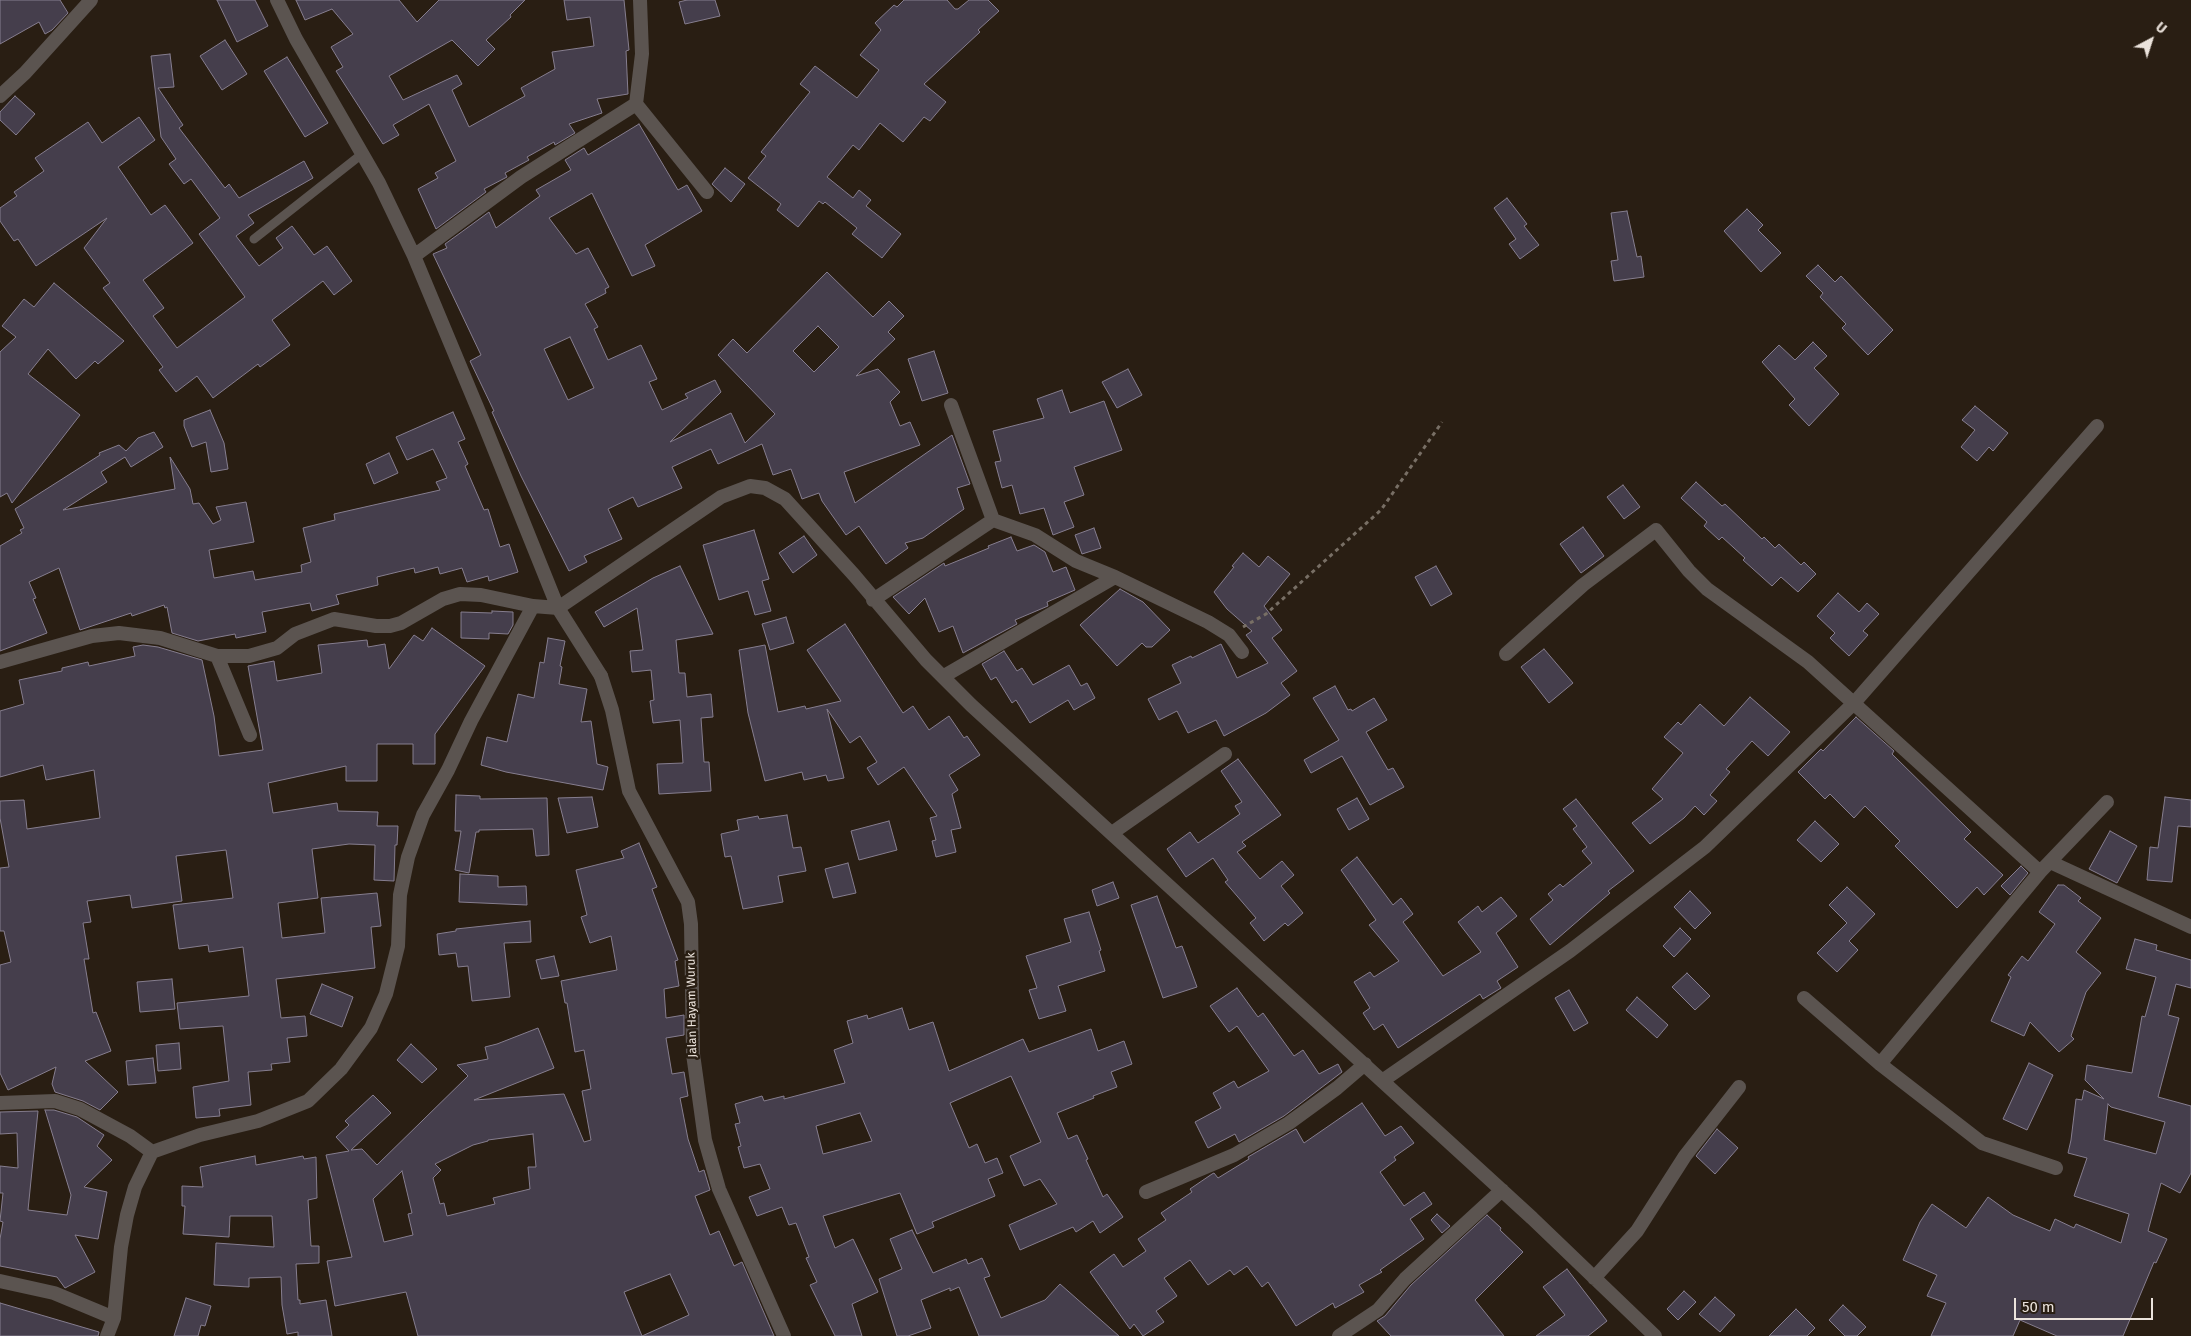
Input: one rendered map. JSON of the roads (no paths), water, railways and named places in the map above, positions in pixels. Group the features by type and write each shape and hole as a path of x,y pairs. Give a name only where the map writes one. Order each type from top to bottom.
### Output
{"street":[{"path":"0,96 26,73 92,0"},
{"name":"Jalan Hayam Wuruk","path":"277,0 296,39 379,183 414,256 558,608 601,676 612,710 629,791 688,902 691,924 692,1054 705,1140 719,1189 784,1336"},
{"path":"640,0 642,54 636,104 707,192"},
{"path":"414,256 521,177 636,104"},
{"path":"951,405 993,520"},
{"path":"1382,1081 1570,951 1705,847 1854,703 2098,426"},
{"path":"0,662 92,636 118,633 160,638 217,656 249,656 276,648 295,634 334,619 376,626 390,626 401,623 443,599 460,594 481,595 533,606 558,608 721,496 750,486 765,488 785,500 926,660 971,705 1502,1190 1655,1336"},
{"path":"873,600 993,520"},
{"path":"993,520 1035,535 1076,561 1115,577 1208,622 1229,635 1242,652"},
{"path":"1506,654 1583,585 1656,530 1688,571 1707,589 1808,662 2045,867 2191,927"},
{"path":"944,676 1115,577"},
{"path":"107,1336 114,1318 121,1247 134,1187 152,1152 200,1135 258,1121 308,1100 341,1068 371,1028 386,994 398,946 400,895 408,857 423,815 533,606"},
{"path":"217,656 250,735"},
{"path":"1112,833 1225,754"},
{"path":"1880,1064 2045,867 2107,802"},
{"path":"1804,998 1880,1064 1982,1143 2056,1168"},
{"path":"1146,1192 1234,1155 1289,1123 1337,1088 1365,1064"},
{"path":"1594,1278 1638,1231 1685,1156 1739,1088"},
{"path":"0,1103 55,1102 80,1109 130,1136 152,1152"},
{"path":"1339,1336 1378,1310 1405,1279 1502,1190"},
{"path":"0,1281 54,1293 114,1318"}],"lane":[{"path":"254,238 362,154"}]}
